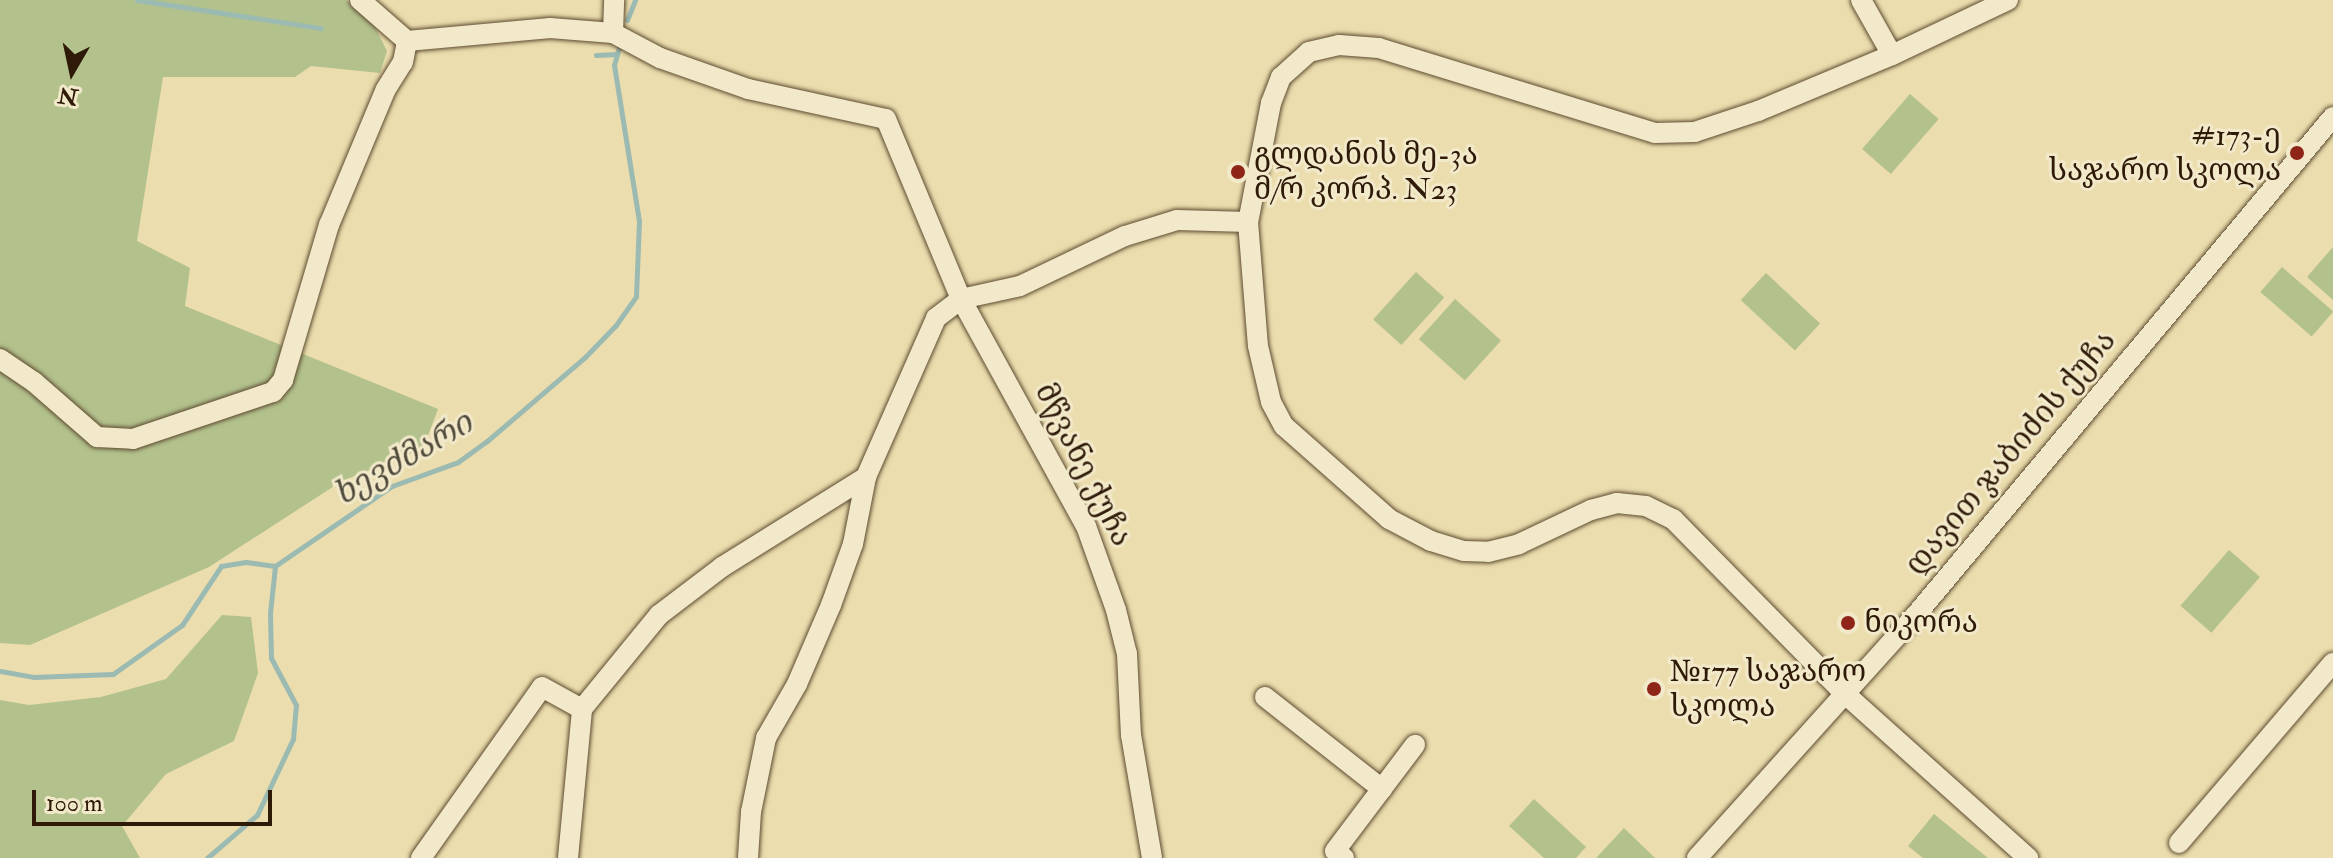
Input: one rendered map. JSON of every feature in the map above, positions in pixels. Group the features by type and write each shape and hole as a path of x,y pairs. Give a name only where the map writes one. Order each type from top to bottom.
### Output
{"street":[{"path":"360,0 407,41 550,28 613,33 614,0"},
{"path":"1861,0 1892,55"},
{"path":"2008,0 1892,55 1758,111 1695,132 1655,133 1379,48 1339,45 1309,52 1281,77 1271,103 1248,222 1258,346 1271,402 1284,426 1389,519 1431,541 1464,551 1488,552 1519,544 1591,510 1617,503 1646,506 1673,519 1843,692 2028,858"},
{"name":"მწვანე ქუჩა","path":"613,33 660,58 748,89 886,119 961,299 1086,526 1112,598 1127,654 1131,735 1152,858"},
{"path":"0,359 34,382 97,437 133,439 273,392 283,380 329,225 386,89 403,62 407,41"},
{"name":"დავით ჯაბიძის ქუჩა","path":"1697,858 1843,692 1915,616 2333,117"},
{"path":"748,858 751,812 766,738 797,684 831,605 853,544 866,477 936,318 961,299 1020,286 1125,236 1177,220 1248,222"},
{"path":"568,858 582,709 659,615 722,567 866,477"},
{"path":"2179,843 2333,663"},
{"path":"421,858 542,687 582,709"},
{"path":"1265,697 1382,789"},
{"path":"1344,858 1335,851 1415,745"}],"green space":[{"path":"0,0 346,0 375,27 387,51 380,73 311,66 295,77 163,77 137,241 190,268 185,306 438,409 423,449 342,481 209,567 30,645 0,643"},
{"path":"1910,94 1939,119 1891,174 1862,149"},
{"path":"2333,247 2333,300 2307,277"},
{"path":"2282,267 2333,311 2312,337 2260,292"},
{"path":"1416,272 1444,297 1401,345 1373,320"},
{"path":"1766,273 1820,323 1795,351 1741,300"},
{"path":"1455,299 1501,340 1465,381 1419,339"},
{"path":"2229,550 2260,577 2211,633 2180,606"},
{"path":"222,615 251,617 258,673 234,741 166,774 122,826 140,858 0,858 0,700 29,705 101,697 166,679"},
{"path":"1534,799 1586,847 1576,858 1544,858 1509,826"},
{"path":"1934,814 1988,858 1923,858 1908,846"},
{"path":"1624,828 1655,858 1596,858"}],"waterway":[{"path":"137,0 321,28"},
{"name":"ხევძმარი","path":"627,20 635,0"},
{"name":"ხევძმარი","path":"275,566 392,486 458,462 487,441 585,357 616,325 636,296 639,221 614,65 619,47"},
{"path":"596,55 617,54"},
{"path":"0,671 33,677 113,674 182,625 221,566 246,562 275,566"},
{"name":"ხევძმარი","path":"207,858 257,815 293,739 296,705 271,658 270,613 275,566"}],"place":[{"name":"#173-ე საჯარო სკოლა","path":"2297,153"},
{"name":"გლდანის მე-3ა მ/რ კორპ. N23","path":"1238,172"},
{"name":"ნიკორა","path":"1848,623"},
{"name":"№177 საჯარო სკოლა","path":"1654,689"}]}
